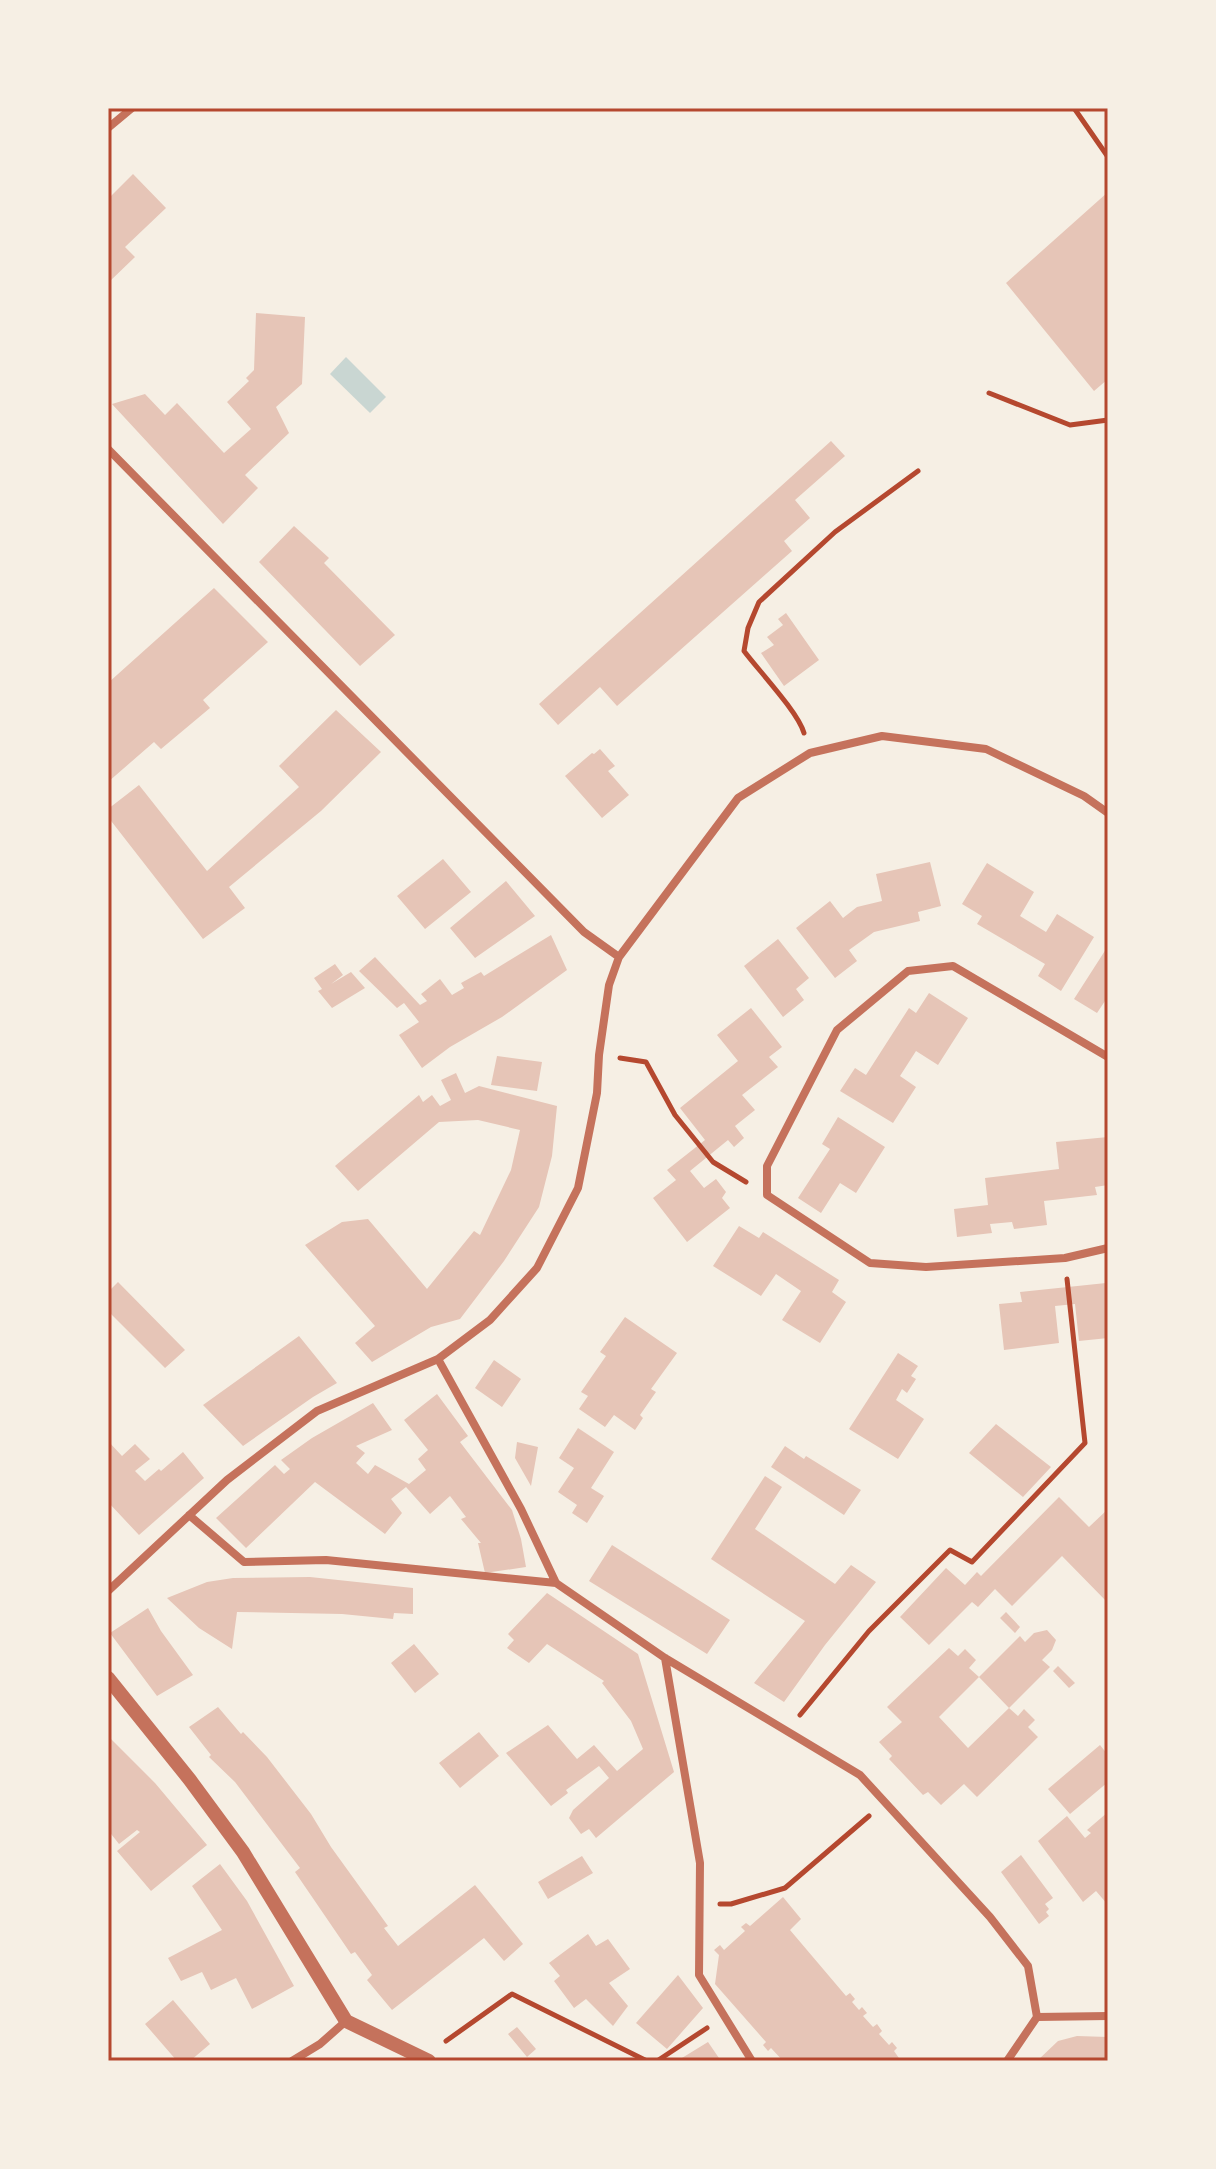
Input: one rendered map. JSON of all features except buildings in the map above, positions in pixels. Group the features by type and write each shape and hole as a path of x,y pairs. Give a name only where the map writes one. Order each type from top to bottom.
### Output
{"street":[{"path":"108,128 132,108"},
{"path":"108,449 584,932 619,957"},
{"path":"108,1591 227,1480 317,1411 438,1359 490,1320 537,1268 578,1188 597,1093 609,985 619,957 738,798 810,753 882,736 986,749 1084,796 1108,813"},
{"path":"1108,1057 953,966 908,971 837,1030 767,1166 767,1195 870,1263 926,1267 1065,1258 1108,1248"},
{"path":"438,1359 521,1509 556,1583"},
{"path":"189,1515 244,1562 326,1560 556,1583 665,1658 860,1775 990,1917 1028,1966 1037,2017 1007,2061"},
{"path":"665,1658 700,1863 699,1975 752,2061"},
{"path":"108,1678 243,1852 346,2021 426,2059"},
{"path":"1037,2017 1108,2016"},
{"path":"292,2061 320,2044 346,2021"}],"path":[{"path":"1074,108 1108,157"},
{"path":"989,393 1070,425 1108,420"},
{"path":"810,753 802,727 744,651 748,628 759,602 824,542 918,471"},
{"path":"599,1055 646,1062 675,1115 713,1162 767,1195"},
{"path":"786,1731 869,1631 950,1550 972,1562 1085,1443 1065,1258"},
{"path":"700,1903 731,1904 785,1888 885,1802"},
{"path":"426,2059 512,1994 647,2061"},
{"path":"657,2061 724,2017"}],"shaded area":[{"path":"346,357 386,397 370,413 330,374"}]}
